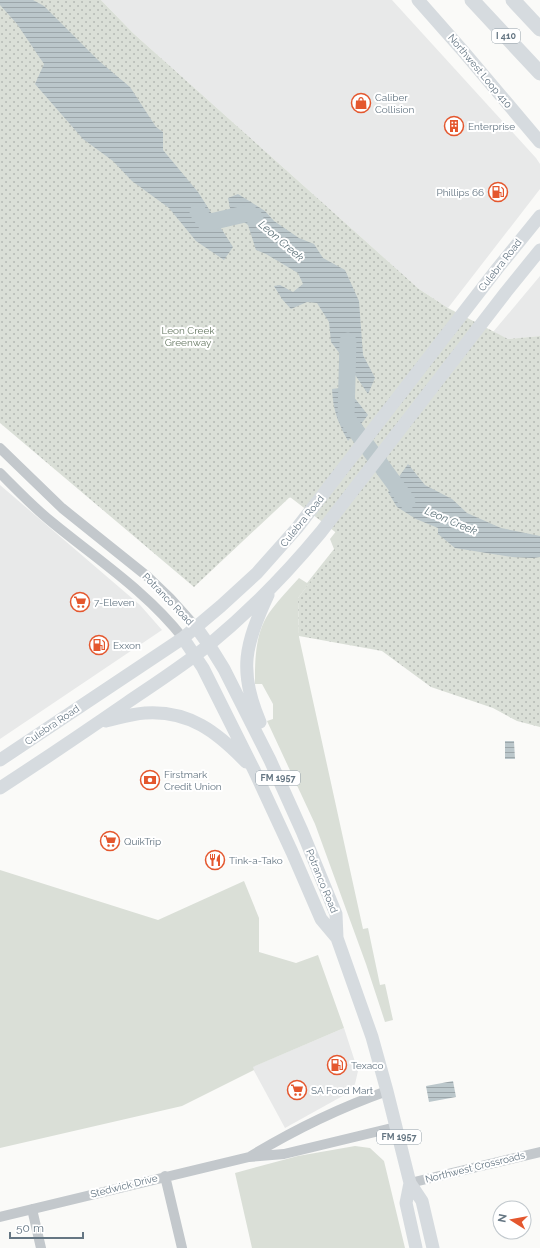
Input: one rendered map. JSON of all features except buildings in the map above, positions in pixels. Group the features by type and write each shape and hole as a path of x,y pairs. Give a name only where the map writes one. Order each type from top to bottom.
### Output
{"highway":[{"name":"I 410","path":"472,0 540,73"},
{"name":"I 410","path":"513,0 540,29"}],"main road":[{"name":"Northwest Loop 410","path":"418,1 538,138"},
{"name":"Culebra Road","path":"0,760 183,638 217,610 256,573 281,547 304,518 539,216"},
{"name":"Culebra Road","path":"0,788 96,724 209,645 271,588 321,532 506,292 536,258 540,250"},
{"path":"270,760 267,738 253,707 249,692 247,662 255,624 271,588"},
{"name":"Potranco Road","path":"196,627 224,670 270,760 336,914 337,938"},
{"name":"Potranco Road","path":"183,638 195,655 254,770 321,919 337,938"},
{"path":"96,724 146,713 159,713 183,718 204,726 214,732 254,770"},
{"name":"FM 1957","path":"337,938 372,1037 410,1183 422,1201 433,1248"},
{"name":"FM 1957","path":"410,1183 406,1203 416,1248"}],"street":[{"name":"Potranco Road","path":"0,448 62,508 148,577 170,598 196,627"},
{"name":"Potranco Road","path":"0,473 52,522 133,587 159,611 183,638"},
{"name":"Stedwick Drive","path":"249,1157 280,1138 353,1103 387,1091"},
{"name":"Stedwick Drive","path":"0,1216 249,1157 284,1154 396,1127"},
{"name":"Northwest Crossroads","path":"410,1183 540,1152"},
{"path":"166,1176 182,1248"},
{"path":"32,1209 41,1248"}],"shaded area":[{"path":"101,0 392,0 536,158 540,164 540,189 448,308 419,289 133,33"},
{"path":"540,276 540,336 508,339 493,332"},
{"path":"0,485 140,605 162,630 0,739"},
{"path":"344,1028 358,1071 355,1084 348,1093 285,1128 252,1067"}],"green space":[{"name":"Leon Creek Greenway","path":"0,0 101,0 133,33 419,289 448,308 508,339 540,336 540,727 517,721 493,708 431,687 382,651 299,636 298,598 343,538 290,497 194,587 0,423"},
{"path":"370,488 355,524 298,598 299,637 363,929 368,928 380,985 385,984 393,1020 385,1022 366,964 315,824 267,721 273,719 273,704 262,684 255,684 257,645 266,617 299,578 307,583 334,549 330,539"},
{"path":"0,870 158,920 244,881 259,918 259,952 296,963 318,955 344,1028 253,1067 254,1070 182,1106 0,1148"},
{"path":"355,1146 370,1148 384,1161 405,1248 252,1248 235,1173 298,1156"}],"water":[{"path":"0,0 33,0 44,6 99,61 130,87 156,127 163,132 163,150 198,192 233,247 224,260 196,241 169,208 132,181 113,161 83,139 35,84 44,64 17,24 0,5"},
{"path":"238,194 265,211 274,221 299,238 314,244 323,258 345,270 359,301 363,355 375,378 368,394 331,342 329,322 317,303 307,302 291,309 282,299 274,286 280,285 293,292 303,284 298,273 266,254 256,250 248,225 231,213 228,198"},
{"path":"346,387 368,415 348,441 337,416 332,389"},
{"path":"408,464 425,485 452,499 467,513 501,528 540,536 540,557 512,557 455,548 438,534 438,528 416,519 397,507 388,492"},
{"path":"505,741 514,741 515,759 505,759"},
{"path":"453,1081 456,1097 429,1102 426,1086"}],"waterway":[{"name":"Leon Creek","path":"198,212 206,223 249,213 255,218"},
{"name":"Leon Creek","path":"348,341 346,417 407,501"}],"place":[{"name":"Caliber Collision","path":"361,103"},
{"name":"Enterprise","path":"454,126"},
{"name":"Phillips 66","path":"498,192"},
{"name":"7-Eleven","path":"80,602"},
{"name":"Exxon","path":"99,645"},
{"name":"Firstmark Credit Union","path":"150,780"},
{"name":"QuikTrip","path":"110,841"},
{"name":"Tink-a-Tako","path":"215,860"},
{"name":"Texaco","path":"337,1065"},
{"name":"SA Food Mart","path":"297,1090"}]}
